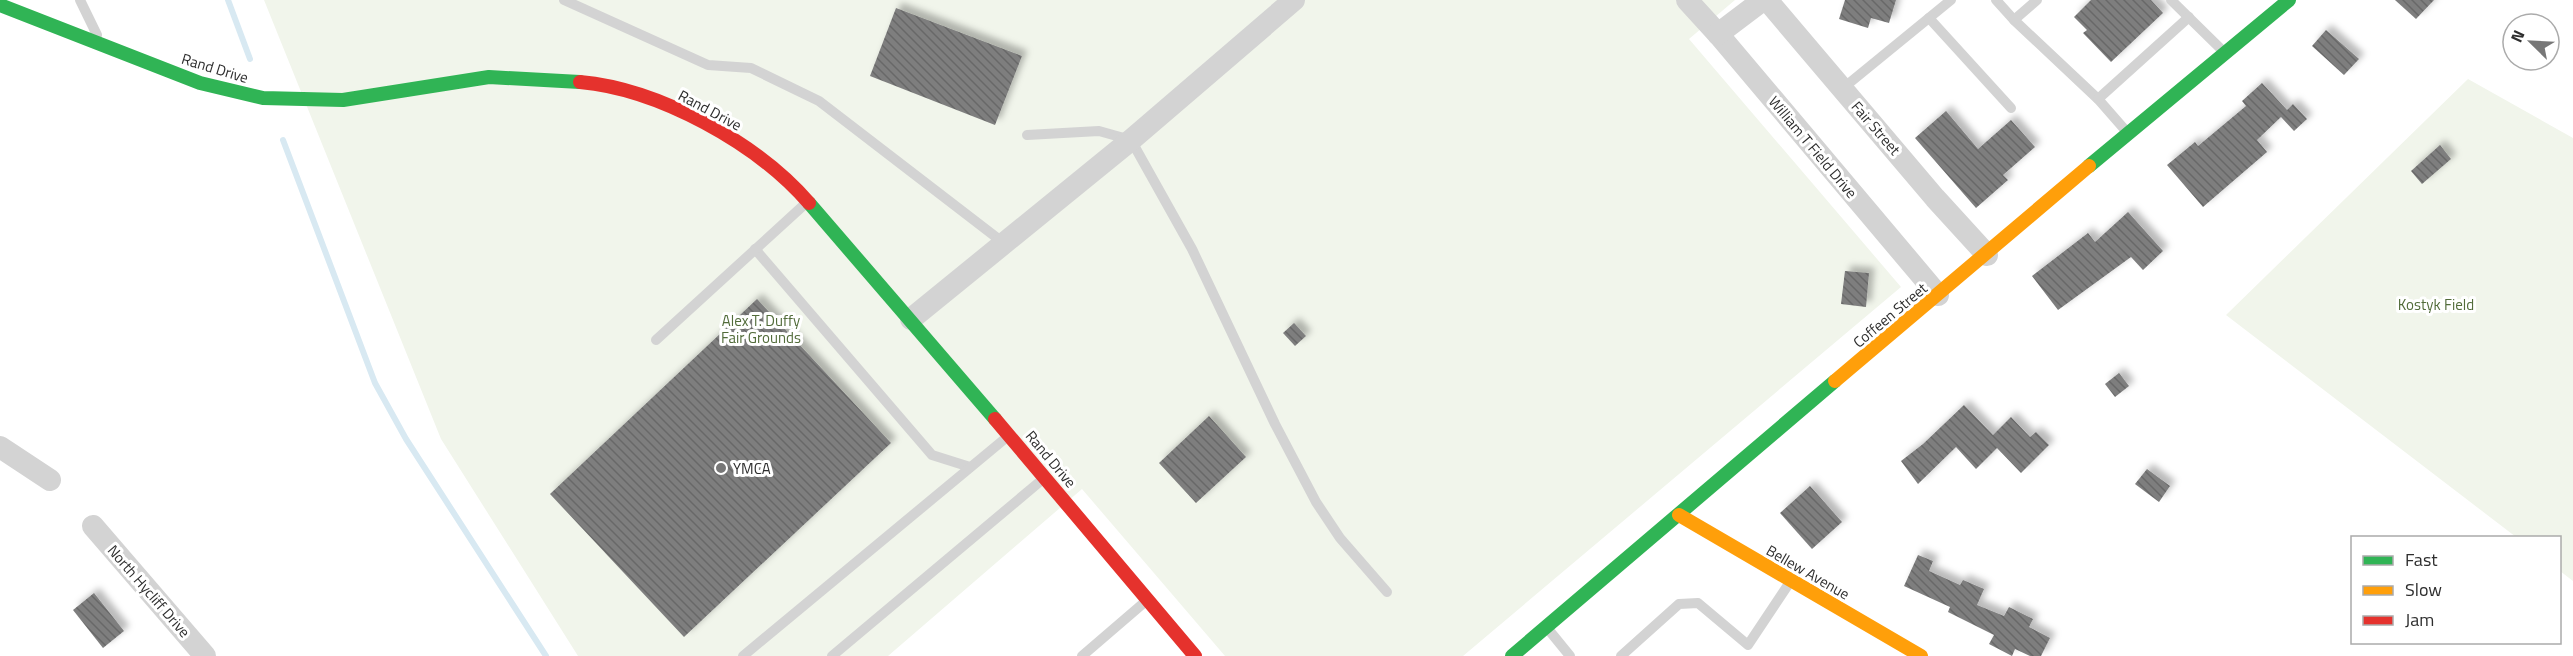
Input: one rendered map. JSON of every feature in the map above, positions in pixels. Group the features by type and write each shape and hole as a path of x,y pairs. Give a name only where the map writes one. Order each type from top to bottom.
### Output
{"street":[{"path":"912,319 1131,140 1294,0"},
{"name":"William T Field Drive","path":"1687,0 1938,295"},
{"path":"1718,34 1765,0"},
{"name":"Fair Street","path":"1765,0 1987,255"},
{"name":"Coffeen Street","path":"1512,656 2128,133 2289,0"},
{"name":"Rand Drive","path":"0,5 200,83 263,98 343,100 489,77 600,84 673,107 708,125 755,154 795,187 808,201 912,319 1195,656"},
{"path":"0,447 50,480"},
{"name":"Bellew Avenue","path":"1679,515 1921,656"},
{"name":"North Hycliff Drive","path":"93,526 205,656"}],"lane":[{"path":"80,0 102,45"},
{"path":"564,0 708,65 751,69 819,101 1005,244"},
{"path":"1842,89 1951,0"},
{"path":"1996,0 2014,20 2098,99 2128,133"},
{"path":"2014,20 2037,0"},
{"path":"2171,0 2224,52"},
{"path":"2098,99 2189,17"},
{"path":"1929,18 2011,108"},
{"path":"1027,135 1100,131 1131,140 1192,249 1275,424 1316,502 1340,538 1387,592"},
{"path":"656,340 808,201"},
{"path":"755,249 932,455 970,467"},
{"path":"743,656 1009,435"},
{"path":"832,656 1046,478"},
{"path":"1748,645 1790,581"},
{"path":"1082,656 1148,600"},
{"path":"1621,656 1679,604 1698,603 1748,645 1755,656"},
{"path":"1546,627 1570,656"}],"green space":[{"name":"Alex T. Duffy Fair Grounds","path":"264,0 1735,0 1689,39 1901,287 1463,656 1225,656 1082,489 888,656 578,656 441,439"},
{"name":"Kostyk Field","path":"2468,79 2573,138 2573,581 2561,572 2561,536 2515,536 2226,315"}],"building":[{"path":"1845,0 1896,0 1889,23 1871,18 1868,28 1839,19"},
{"path":"2091,0 2151,0 2163,13 2111,62 2083,33 2087,30 2074,17"},
{"path":"2395,0 2434,0 2416,19"},
{"path":"896,8 1022,56 995,125 870,76"},
{"path":"2326,30 2359,59 2344,75 2312,46"},
{"path":"2262,83 2287,110 2293,104 2307,119 2294,131 2281,117 2257,140 2267,152 2203,207 2167,165 2195,142 2198,146 2246,106 2242,101"},
{"path":"1946,111 1978,149 2011,120 2035,147 2003,175 2008,180 1976,208 1915,138"},
{"path":"2440,145 2451,159 2422,184 2411,171"},
{"path":"2128,212 2163,251 2143,270 2131,257 2058,310 2032,276 2088,233 2095,242"},
{"path":"1845,271 1869,273 1866,307 1841,304"},
{"name":"YMCA","path":"757,299 891,443 684,637 550,494"},
{"path":"1294,323 1306,336 1295,346 1283,333"},
{"path":"2119,373 2129,386 2115,397 2105,384"},
{"path":"1964,405 1993,435 2011,417 2030,437 2036,432 2049,445 2021,473 1997,448 1976,469 1956,447 1918,484 1901,461 1923,444"},
{"path":"1209,416 1246,457 1196,503 1159,463"},
{"path":"2147,469 2170,486 2159,502 2135,484"},
{"path":"1810,486 1842,522 1812,549 1780,513"},
{"path":"1918,555 1933,561 1929,571 1960,585 1963,580 1984,589 1977,605 2004,616 2009,607 2033,619 2029,627 2050,638 2041,656 2030,656 2015,649 2012,656 1989,644 1994,635 1948,612 1950,607 1904,586"},
{"path":"94,593 124,631 103,648 73,610"}],"waterway":[{"path":"228,0 250,59"},
{"path":"283,140 375,383 406,439 546,656"}],"traffic: fast":[{"path":"2089,166 2289,0"},
{"path":"0,5 200,83 263,98 343,100 489,77 580,82"},
{"path":"809,203 995,419"},
{"path":"1512,656 1835,381"}],"traffic: slow":[{"path":"1835,381 2089,166"},
{"path":"1679,515 1921,656"}],"traffic: jam":[{"path":"580,82 642,95 705,123 735,140 762,160 809,203"},
{"path":"995,419 1195,656"}],"place":[{"name":"YMCA","path":"721,468"}]}
